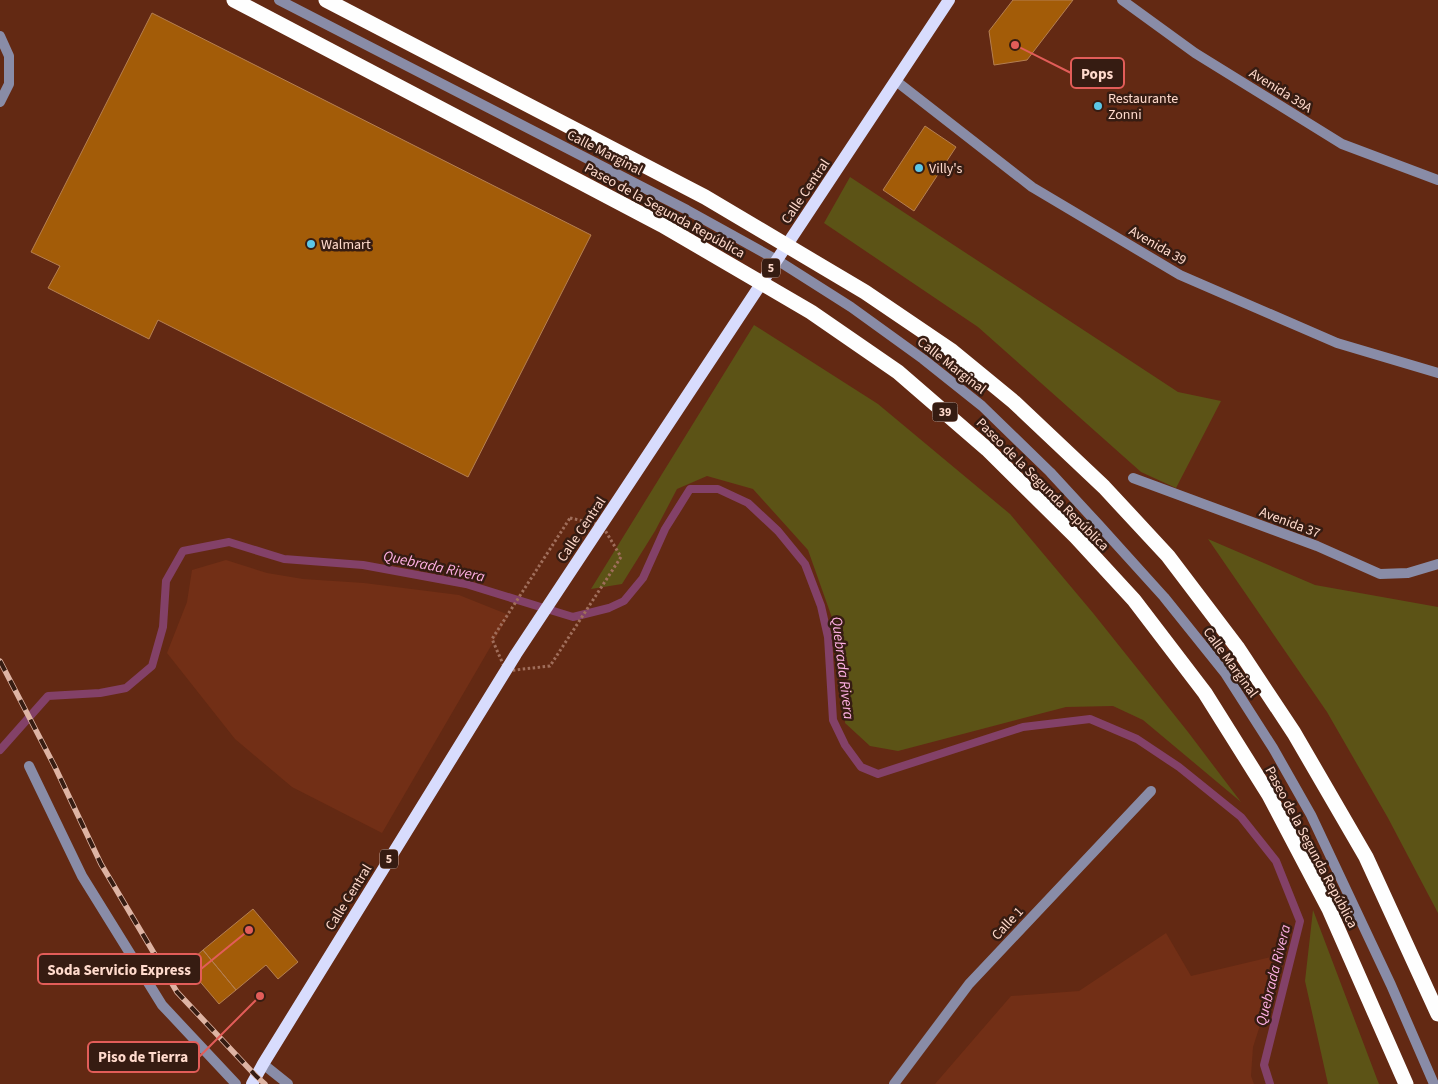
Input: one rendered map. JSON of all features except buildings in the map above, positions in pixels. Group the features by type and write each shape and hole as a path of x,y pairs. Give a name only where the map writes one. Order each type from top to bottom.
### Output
{"highway":[{"name":"Paseo de la Segunda República","path":"234,0 662,225 811,312 898,372 987,449 1076,537 1134,600 1205,693 1269,795 1324,900 1406,1084"},
{"name":"Paseo de la Segunda República","path":"326,0 705,196 865,292 952,351 1014,402 1104,487 1168,556 1237,646 1294,733 1366,857 1438,1014"}],"main road":[{"name":"Calle Central","path":"252,1084 516,654 950,0"}],"street":[{"name":"Calle Marginal","path":"279,0 687,210 777,260 851,307 923,359 982,406 1050,472 1164,597 1225,673 1273,748 1311,815 1391,985 1434,1084"},
{"name":"Avenida 39A","path":"1122,0 1195,53 1342,144 1438,180"},
{"path":"0,36 9,56 9,84 0,102"},
{"name":"Avenida 39","path":"896,81 1032,186 1180,274 1337,343 1438,373"},
{"name":"Avenida 37","path":"1134,478 1317,546 1380,574 1408,573 1438,564"},
{"path":"28,766 82,876 162,1005 236,1084"},
{"name":"Calle 1","path":"894,1084 969,984 1151,791"},
{"name":"Calle Marginal","path":"1391,985 1438,1077"},
{"path":"263,1064 288,1084"}],"path":[{"path":"492,639 570,518"},
{"path":"550,666 621,557"}],"shaded area":[{"path":"850,177 1178,392 1221,401 1176,488 1141,472 978,327 824,223"},
{"path":"754,325 878,404 1010,514 1093,613 1241,802 1143,720 1113,706 1066,707 898,751 870,746 845,723 848,663 808,550 753,489 707,476 677,489 655,531 622,584 591,589"},
{"path":"1208,539 1315,585 1438,607 1438,913 1388,818 1327,712"},
{"path":"226,560 267,573 303,579 364,583 459,595 509,615 382,833 292,787 235,739 167,653 187,602 192,570"},
{"path":"1313,910 1379,1084 1328,1084 1305,981"},
{"path":"1166,933 1191,976 1283,954 1253,1047 1251,1076 1254,1084 935,1084 1011,996 1079,991"}],"waterway":[{"name":"Quebrada Rivera","path":"0,750 48,696 100,693 126,688 152,666 163,627 166,581 183,551 229,542 284,559 363,565 466,584 573,617 609,608 624,601 643,578 665,529 690,489 718,489 748,503 778,531 805,564 821,606 828,637 833,720 845,745 861,767 878,774 1023,727 1090,719 1137,739 1179,767 1241,817 1276,861 1300,921 1264,1065 1270,1084"}],"railway":[{"path":"0,661 55,767 101,864 177,992 265,1084"}],"place":[{"name":"Pops","path":"1015,45"},
{"name":"Restaurante Zonni","path":"1098,106"},
{"name":"Villy's","path":"919,168"},
{"name":"Walmart","path":"311,244"},
{"name":"Soda Servicio Express","path":"249,930"},
{"name":"Piso de Tierra","path":"260,996"}]}
